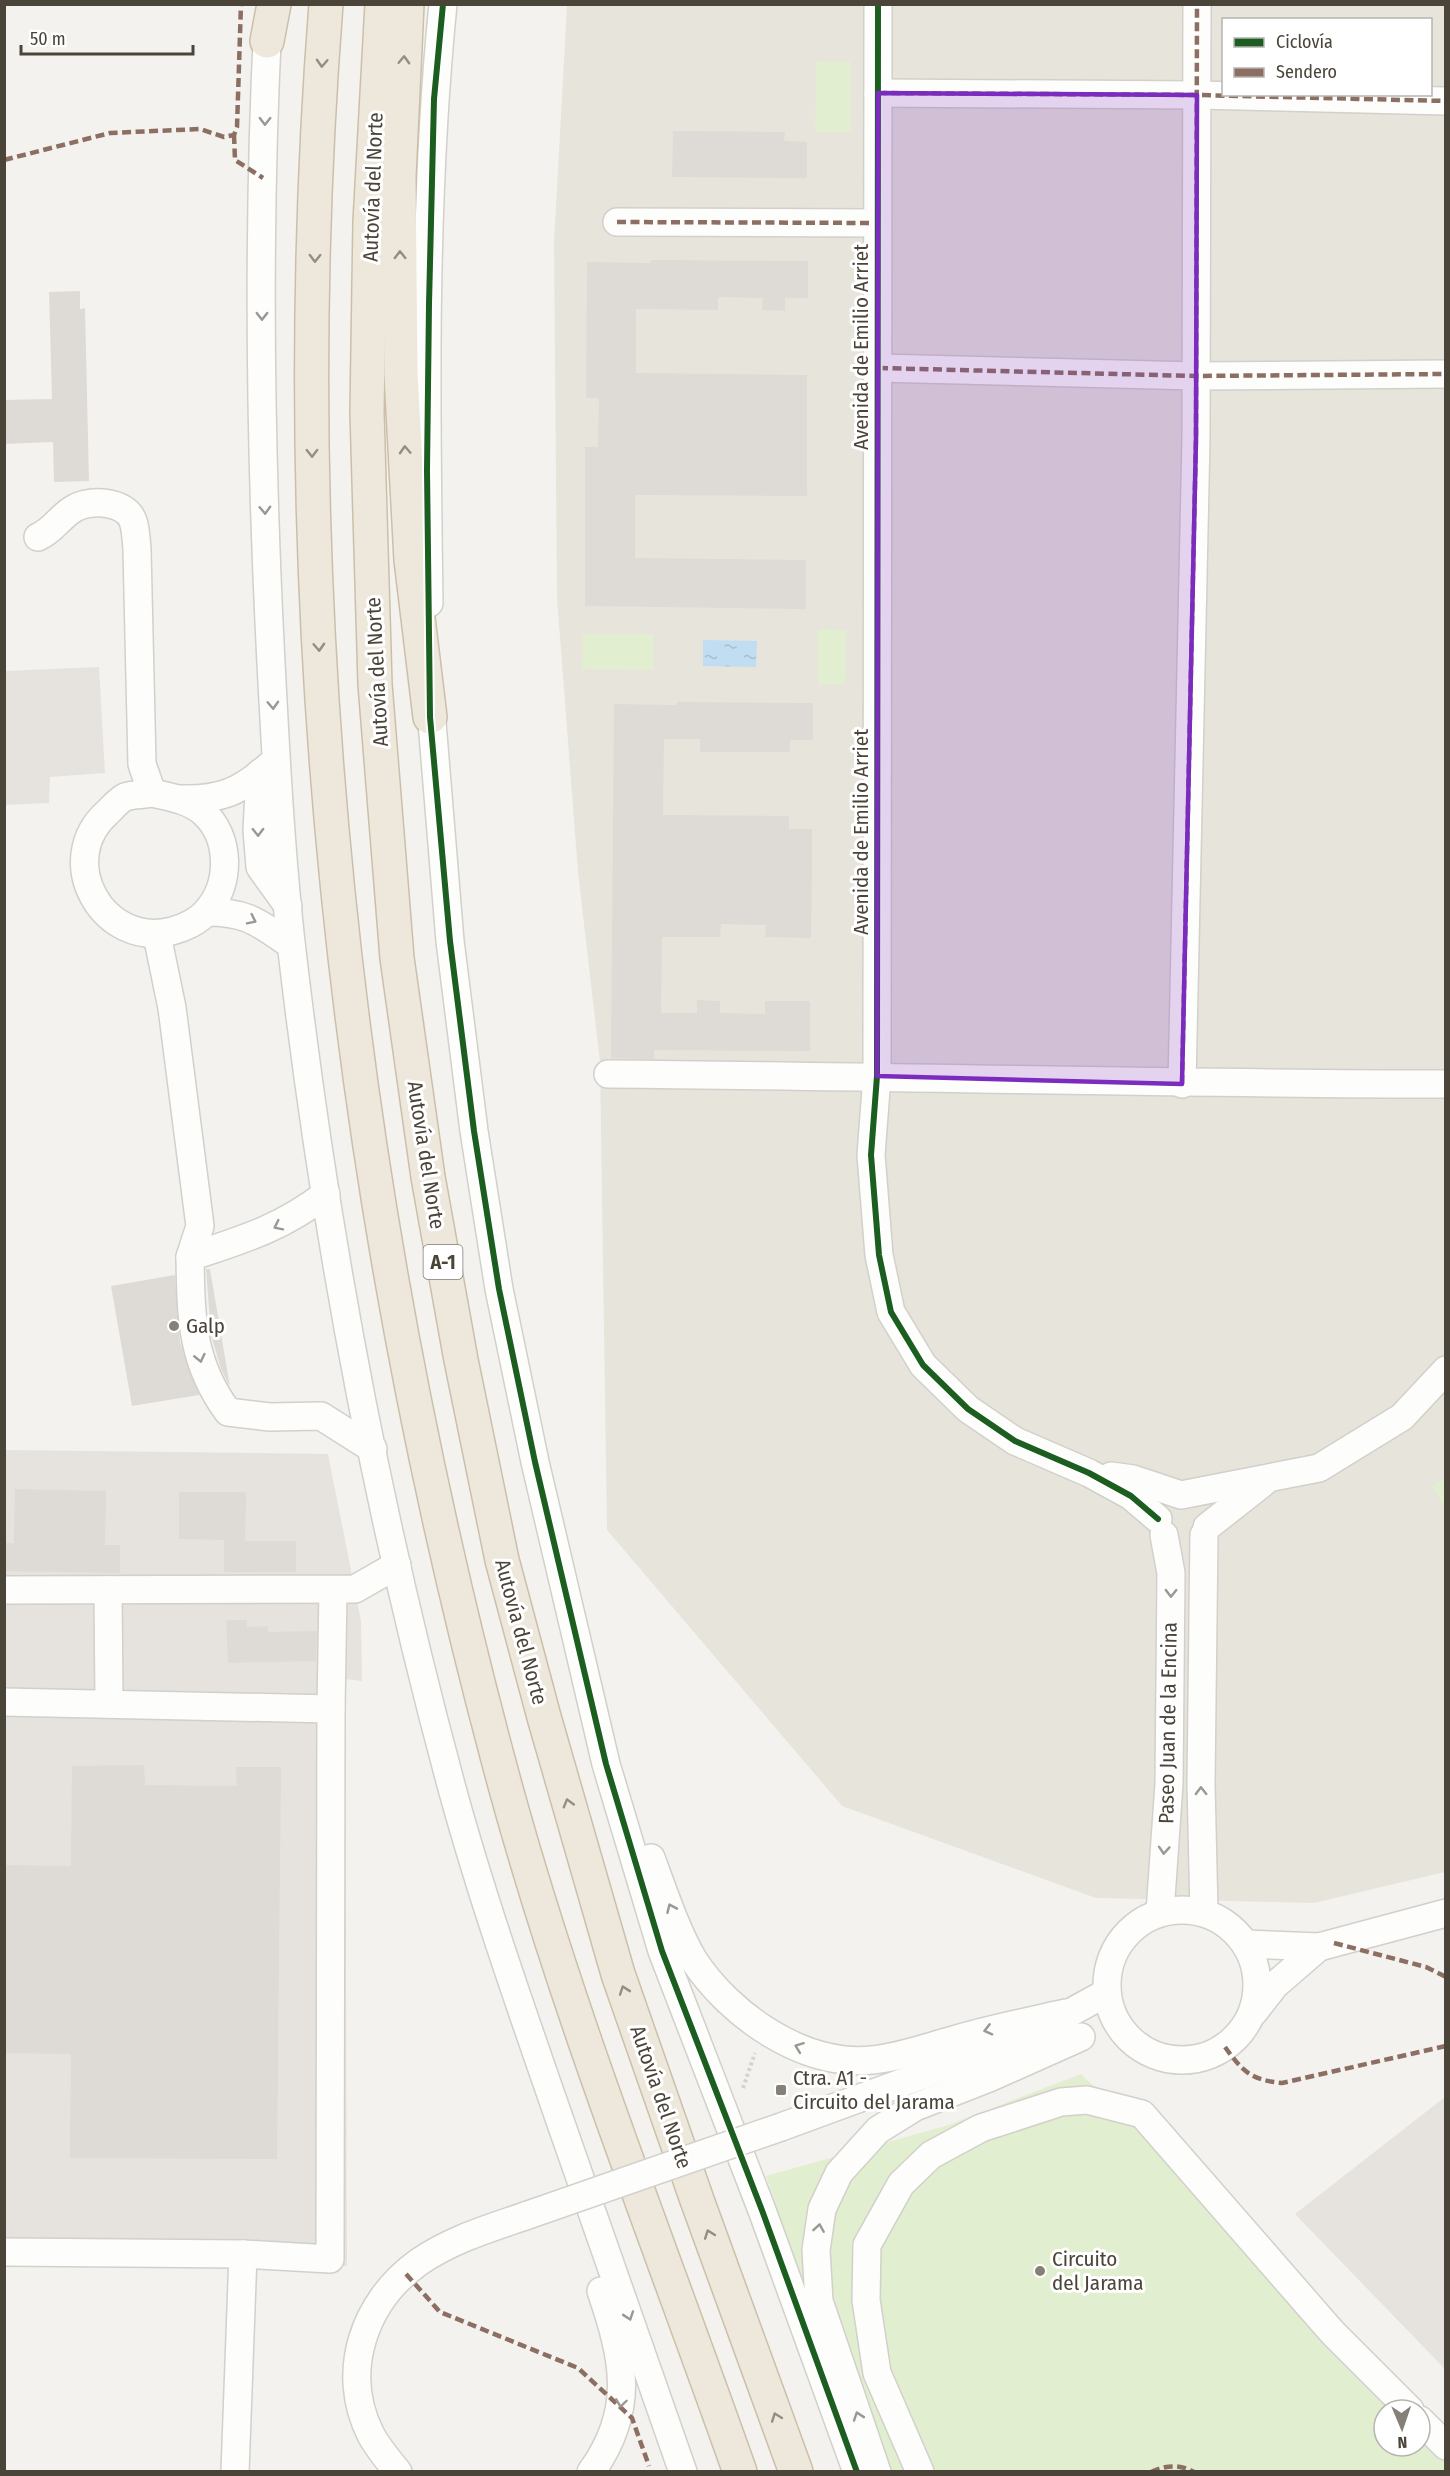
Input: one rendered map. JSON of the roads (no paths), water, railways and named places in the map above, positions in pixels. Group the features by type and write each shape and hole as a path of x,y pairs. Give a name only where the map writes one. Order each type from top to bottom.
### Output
{"highway":[{"path":"267,41 274,4"},
{"path":"326,4 317,156 313,320 314,551 327,789 346,972 376,1187 399,1324 429,1472 500,1767 588,2051 740,2472"},
{"name":"Autovía del Norte","path":"382,4 370,222 367,412 375,684 397,958 428,1177 461,1360 502,1560 547,1728 618,1974 796,2472"},
{"path":"407,4 399,176 401,374 411,560 430,717"}],"street":[{"path":"269,4 261,396 267,586 268,766 326,1194 397,1565 453,1791 506,1963 683,2472"},
{"path":"443,4 434,99 429,304 427,470 430,717 450,941 474,1131 499,1289 535,1462 606,1764 662,1951 763,2213 857,2472"},
{"name":"Avenida de Emilio Arriet","path":"878,4 877,1076 871,1155 879,1255 891,1312 923,1365 968,1410 1015,1442 1089,1473 1131,1496 1161,1527"},
{"path":"1182,1084 1196,376 1197,4"},
{"path":"878,93 1222,96"},
{"path":"1238,96 1446,101"},
{"path":"617,222 877,223"},
{"path":"879,368 1196,376 1446,374"},
{"path":"38,537 49,532 75,508 102,502 124,509 133,520 137,549 142,764 152,794"},
{"path":"181,799 203,812 219,834 226,862 222,889 207,912 184,928 157,935 132,930 107,916 89,891 84,867 88,838 103,816 124,798 152,794 181,799 209,800 232,793 268,766"},
{"path":"207,912 229,912 250,918 291,945"},
{"path":"157,935 172,1008 200,1226 190,1257 191,1307 200,1363 213,1391 228,1412 270,1417 321,1416 341,1426 373,1449"},
{"path":"608,1074 877,1076 1182,1084 1446,1084"},
{"path":"190,1257 259,1234 295,1217 326,1194"},
{"path":"1268,1480 1190,1544 1173,1543 1161,1527 1161,1508 1166,1502 1180,1495 1268,1480 1319,1468 1402,1417 1446,1370"},
{"path":"1089,1473 1133,1479 1189,1496 1203,1504 1208,1519 1205,1531"},
{"name":"Paseo Juan de la Encina","path":"1160,1912 1169,1784 1171,1573 1161,1527"},
{"name":"Paseo Juan de la Encina","path":"1204,1913 1201,1784 1205,1531"},
{"path":"4,1590 355,1589 397,1565"},
{"path":"108,1590 109,1704"},
{"path":"4,2252 243,2254 330,2259 333,1590"},
{"path":"575,1633 627,1796 693,1958 724,1996 766,2031 795,2046 829,2057 869,2061 1066,2013"},
{"path":"4,1702 331,1709"},
{"path":"1250,2018 1257,1994 1255,1968 1246,1944 1234,1931 1204,1913 1182,1909 1160,1912 1136,1924 1118,1943 1108,1967 1106,1993 1113,2016 1126,2037 1143,2050 1163,2058 1184,2060 1205,2056 1225,2047 1239,2034 1275,1985 1319,1947"},
{"path":"1246,1944 1319,1947 1446,1913"},
{"path":"506,1963 516,2043 610,2318 621,2362 622,2393 618,2425 607,2450 591,2472"},
{"path":"398,2472 371,2434 359,2399 356,2372 361,2339 374,2310 390,2286 420,2262 464,2238 781,2127 1023,2038 1106,1993"},
{"path":"877,2472 819,2301 816,2250 822,2209 839,2173 878,2130 915,2107 989,2078 1081,2037"},
{"path":"1023,2038 1126,2037"},
{"path":"920,2472 877,2373 866,2300 867,2245 901,2184 931,2155 981,2128 1061,2102 1087,2100 1142,2114 1332,2332 1398,2398"},
{"path":"235,2472 243,2254"},
{"path":"1432,2433 1446,2446"}],"water":[{"path":"703,640 757,641 756,667 703,666"}],"place":[{"name":"Galp","path":"174,1326"},
{"name":"Ctra. A1 - Circuito del Jarama","path":"781,2090"},
{"name":"Circuito del Jarama","path":"1040,2271"}]}
